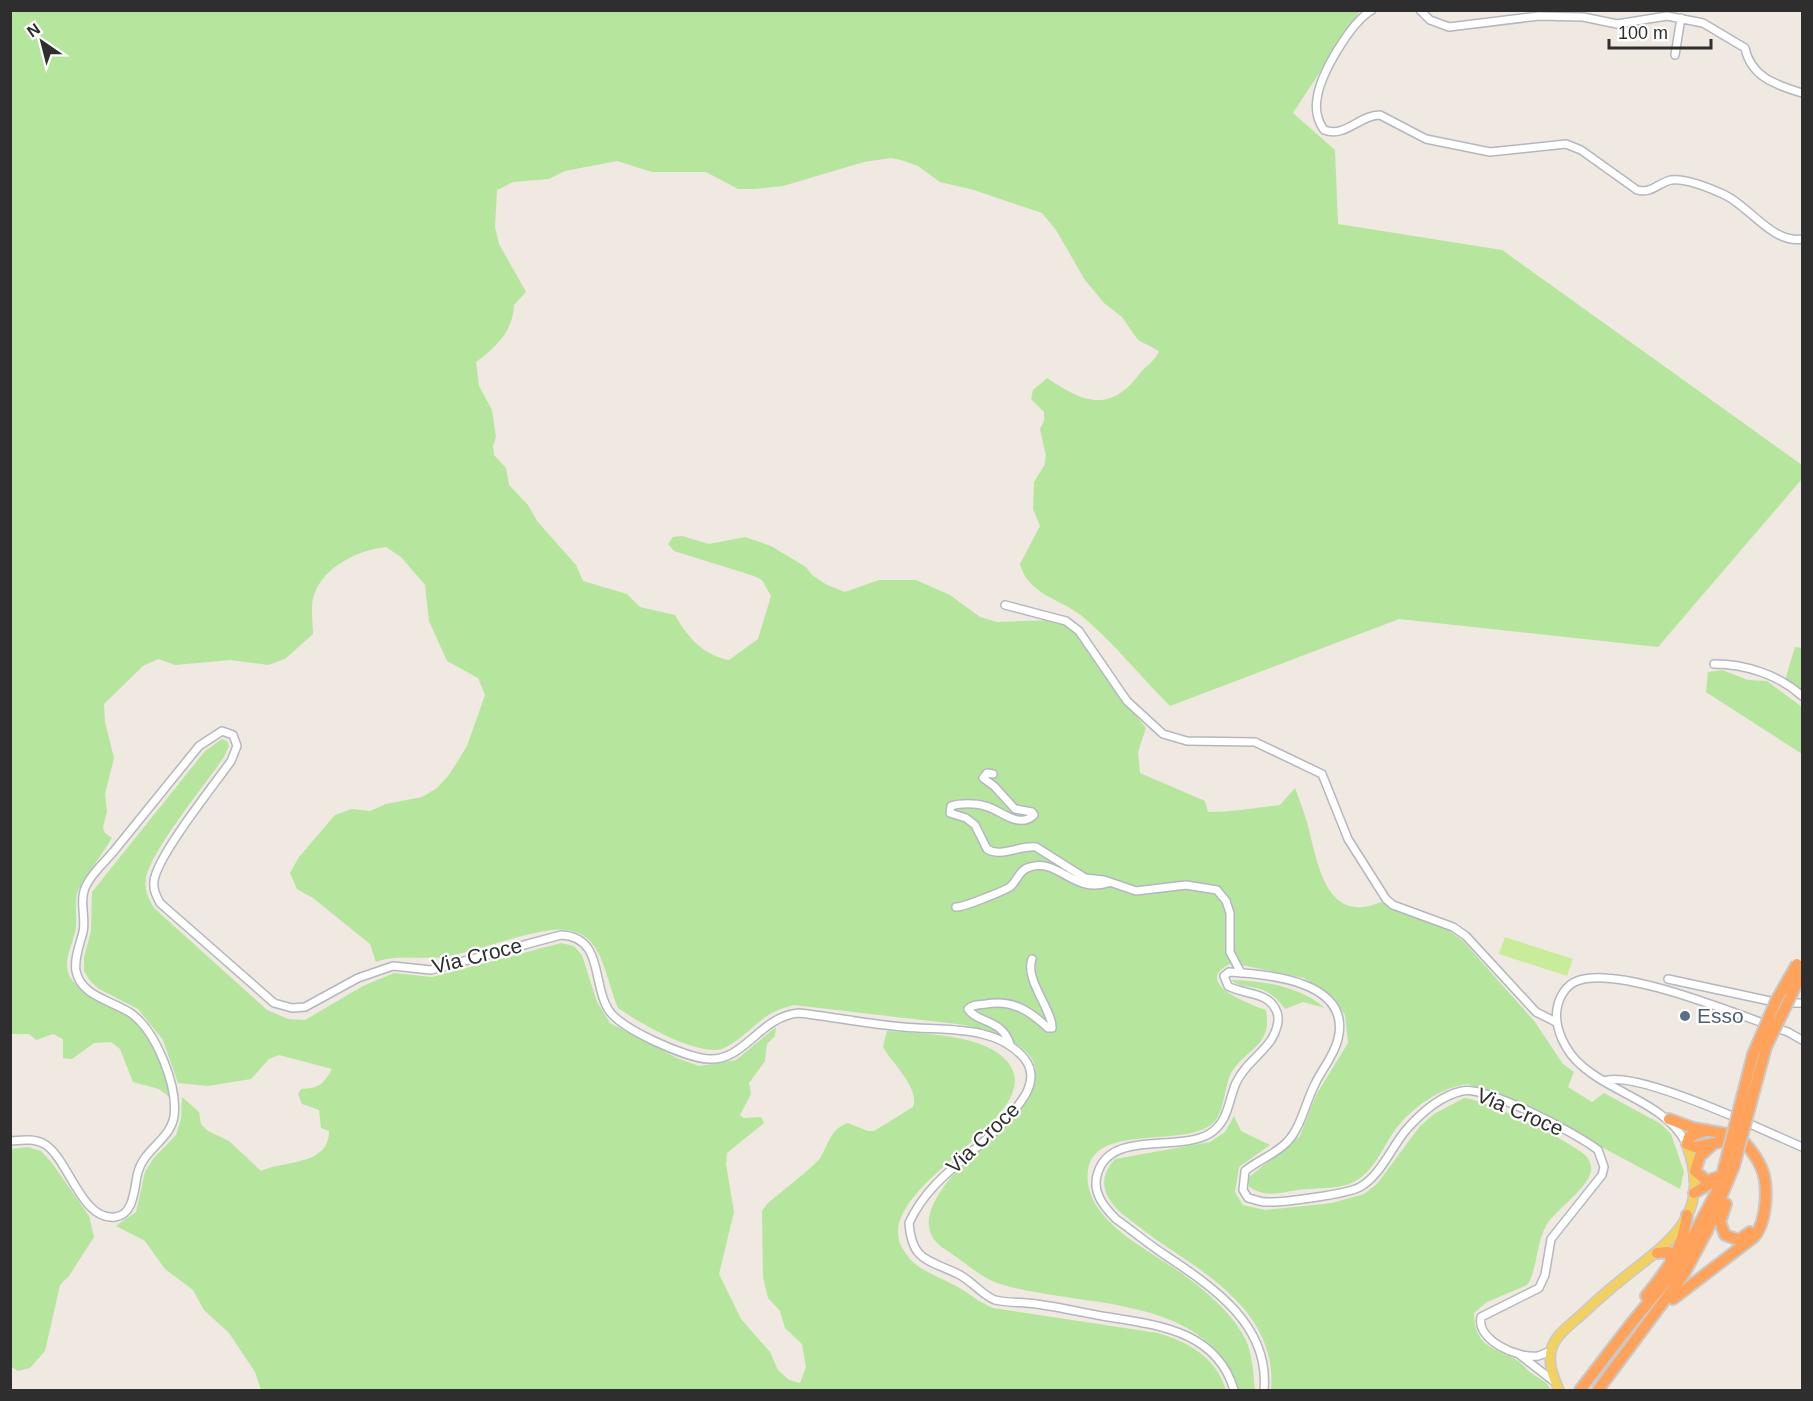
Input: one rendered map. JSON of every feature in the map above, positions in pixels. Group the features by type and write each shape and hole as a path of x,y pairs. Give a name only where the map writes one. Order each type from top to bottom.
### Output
{"highway":[{"path":"1598,1390 1657,1314 1694,1256 1726,1168 1753,1054 1776,1001 1800,968"},
{"path":"1669,1119 1707,1130 1723,1139"},
{"path":"1707,1130 1689,1137 1686,1143 1691,1147 1723,1139"},
{"path":"1723,1139 1700,1156 1695,1171 1707,1181 1726,1168"},
{"path":"1657,1314 1702,1274 1731,1256 1758,1232 1763,1220 1764,1176 1746,1146"},
{"path":"1694,1192 1712,1184 1726,1168"},
{"path":"1726,1168 1720,1222 1725,1235 1738,1240 1746,1236 1758,1216 1764,1198"},
{"path":"1580,1390 1676,1270 1719,1187 1726,1168"},
{"path":"1630,1325 1634,1311 1669,1267 1681,1247 1687,1215"},
{"path":"1657,1253 1668,1252 1671,1259 1669,1267"}],"main road":[{"path":"1558,1387 1552,1372 1551,1351 1559,1335 1621,1280 1657,1253 1675,1236 1687,1215 1694,1192 1695,1171 1686,1143"}],"street":[{"path":"1372,10 1352,26 1324,78 1317,97 1316,115 1324,130 1338,132 1380,115 1426,139 1490,152 1566,144 1581,150 1637,190 1645,192 1675,180 1686,182 1725,195 1787,240 1803,239"},
{"path":"1419,10 1430,20 1449,27 1539,16 1583,17 1617,24 1662,16 1682,18 1703,23 1744,47 1752,68 1768,81 1803,93"},
{"path":"1675,55 1682,18"},
{"path":"1005,605 1066,621 1079,631 1127,701 1154,726 1174,739 1255,742 1315,768 1328,784 1348,839 1386,899 1393,905 1453,927 1466,936 1536,1012 1556,1022"},
{"path":"1714,664 1739,665 1777,678 1803,696"},
{"name":"Via Croce","path":"10,1141 29,1139 45,1145 58,1158 76,1190 93,1210 115,1217 130,1208 138,1169 147,1154 169,1131 174,1117 175,1098 156,1044 133,1015 95,996 84,986 76,973 76,956 83,930 84,889 200,746 222,730 233,735 237,746 231,761 163,858 154,879 153,891 160,903 274,1003 292,1008 305,1007 358,978 393,966 431,970 561,935 569,935 579,938 589,951 608,1010 640,1033 700,1058 722,1058 733,1054 772,1020 785,1014 799,1013 889,1026 984,1034 1010,1044 1032,1071 1029,1089 1005,1121 960,1159 924,1197 909,1223 915,1252 921,1258 962,1275 996,1300 1076,1310 1160,1325 1186,1334 1204,1345 1219,1361 1234,1390"},
{"path":"993,774 987,773 983,778 994,786 1015,809 1032,812 1034,815 1031,818 1010,819 984,805 951,806 950,813 966,818 975,825 987,849 996,853 1027,846 1036,847 1085,878 1110,882 1136,891 1186,885 1217,891 1226,901 1230,913 1230,952 1241,973"},
{"path":"956,907 966,907 980,898 1007,889 1023,870 1032,866 1057,870 1083,885 1110,882"},
{"path":"1010,1044 1007,1036 998,1026 972,1014 968,1009 973,1005 1008,1003 1034,1015 1051,1028 1053,1024 1037,991 1031,965 1032,959"},
{"path":"1241,973 1229,972 1224,976 1224,981 1234,990 1265,998 1277,1011 1278,1024 1271,1040 1243,1071 1219,1127 1207,1135 1195,1138 1111,1152 1101,1164 1095,1179 1096,1192 1105,1208 1116,1219 1214,1288 1236,1311 1250,1330 1257,1346 1263,1367 1264,1390"},
{"name":"Via Croce","path":"1241,973 1278,978 1312,987 1332,1003 1340,1020 1333,1053 1306,1101 1293,1135 1286,1144 1245,1171 1243,1190 1248,1198 1265,1202 1276,1201 1331,1195 1360,1187 1371,1178 1415,1120 1430,1107 1462,1090 1481,1091 1541,1118 1598,1150 1604,1167 1602,1175 1551,1239 1545,1275 1539,1288 1481,1317 1481,1327 1486,1335 1515,1352 1558,1387"},
{"path":"1686,1143 1669,1119 1578,1063 1560,1034 1556,1022 1560,999 1571,984 1584,979 1603,978 1643,984 1676,993 1788,1032 1803,1040"},
{"path":"1668,979 1770,1001"},
{"path":"1792,1003 1803,1003"},
{"path":"1604,1081 1615,1079 1676,1093 1732,1116"},
{"path":"1750,1124 1803,1147"},
{"name":"Via Croce","path":"1515,1352 1538,1356 1551,1351"}],"green space":[{"path":"10,11 1360,11 1293,113 1335,150 1338,224 1502,250 1802,465 1802,479 1658,647 1399,619 1170,706 1116,648 1082,616 1030,583 1020,564 1040,526 1033,509 1034,482 1044,466 1046,456 1040,429 1044,421 1044,412 1031,399 1033,390 1047,378 1074,394 1097,400 1108,399 1130,385 1154,360 1159,351 1138,340 1122,317 1104,303 1085,280 1056,230 1042,213 974,190 940,182 918,166 891,158 864,162 783,186 755,189 738,189 706,172 652,172 617,161 565,171 549,179 513,182 497,190 495,227 499,244 526,292 514,305 511,323 503,337 476,362 479,386 492,410 496,437 493,446 494,455 506,468 509,485 576,565 583,581 627,594 640,607 675,615 697,644 720,658 729,660 758,639 771,596 762,580 754,576 674,551 668,544 673,537 682,536 709,544 745,537 771,546 806,567 812,575 827,585 845,592 879,580 916,580 950,595 980,617 997,622 1055,620 1075,628 1105,671 1113,688 1146,728 1138,752 1140,773 1205,801 1208,812 1280,805 1295,788 1319,868 1326,884 1335,896 1346,905 1362,907 1381,902 1448,930 1463,941 1535,1022 1563,1064 1574,1072 1568,1087 1592,1102 1604,1093 1661,1124 1671,1134 1684,1172 1680,1189 1536,1112 1468,1084 1437,1094 1409,1114 1395,1130 1371,1168 1353,1182 1338,1187 1278,1193 1254,1190 1249,1186 1249,1177 1300,1136 1316,1095 1348,1043 1345,1015 1335,999 1304,978 1232,963 1220,970 1217,978 1220,985 1237,998 1266,1010 1267,1022 1263,1038 1233,1070 1217,1119 1199,1131 1123,1141 1106,1146 1094,1156 1088,1170 1089,1189 1096,1205 1123,1234 1196,1284 1231,1317 1246,1340 1252,1361 1255,1390 1238,1390 1223,1359 1200,1336 1171,1320 1138,1310 1000,1284 986,1278 934,1239 929,1228 930,1215 935,1202 952,1176 972,1154 1006,1125 1033,1087 1036,1072 1032,1059 1008,1040 965,1025 794,1005 768,1015 726,1047 718,1050 704,1049 665,1035 618,1008 599,955 590,941 577,933 561,929 551,930 449,956 403,957 376,962 370,944 313,898 297,889 290,873 299,857 335,815 352,809 370,811 386,804 422,797 437,788 449,775 467,746 485,695 478,678 447,661 429,621 425,585 401,557 386,547 353,556 333,568 325,576 313,599 313,634 285,659 268,665 231,660 175,665 158,659 143,666 104,704 105,722 114,758 105,794 107,811 103,827 105,833 112,838 78,890 76,926 67,969 73,982 79,987 125,1013 143,1031 161,1064 173,1100 159,1089 133,1082 120,1049 111,1042 94,1043 72,1059 63,1058 63,1039 53,1034 36,1040 29,1034 11,1034"},
{"path":"1795,647 1802,648 1802,692 1785,680"},
{"path":"1722,670 1748,680 1767,681 1802,707 1802,754 1706,692 1708,672"},
{"path":"222,739 227,741 229,746 224,757 158,850 146,877 146,889 154,908 267,1010 288,1019 305,1020 363,986 394,973 432,977 561,943 574,946 582,955 597,1002 610,1023 677,1058 699,1066 736,1060 776,1027 775,1036 767,1044 765,1061 749,1083 751,1094 740,1115 744,1118 761,1117 764,1123 727,1153 726,1164 734,1212 719,1274 741,1319 770,1352 778,1370 789,1380 800,1383 806,1367 802,1344 785,1328 780,1311 768,1298 763,1277 762,1211 820,1158 837,1129 848,1123 874,1131 913,1107 914,1100 909,1084 883,1047 887,1031 938,1035 976,1042 1005,1058 1013,1071 1013,1091 1002,1111 934,1175 914,1197 901,1219 899,1240 912,1261 993,1308 1158,1333 1180,1341 1200,1352 1208,1360 1221,1378 1226,1390 261,1390 255,1372 229,1333 204,1310 193,1290 165,1269 145,1241 116,1226 136,1212 145,1172 153,1159 176,1135 181,1119 182,1097 199,1112 201,1124 208,1131 229,1141 261,1171 304,1160 322,1150 327,1142 329,1131 321,1128 319,1110 302,1104 298,1094 301,1089 320,1085 332,1069 279,1055 269,1059 251,1079 208,1086 178,1083 163,1040 138,1009 99,989 84,971 84,957 91,931 92,892 205,751"},
{"path":"1505,937 1573,959 1567,976 1499,954"},
{"path":"1231,980 1281,986 1304,994 1325,1008 1303,1002 1285,1009 1269,993 1236,984"},
{"path":"1464,1098 1490,1106 1544,1130 1585,1155 1591,1165 1589,1178 1547,1224 1540,1240 1531,1279 1527,1285 1487,1302 1474,1313 1477,1331 1485,1343 1518,1361 1545,1382 1551,1390 1271,1390 1270,1365 1265,1344 1255,1324 1242,1306 1208,1275 1121,1213 1106,1194 1104,1187 1106,1173 1115,1159 1210,1142 1225,1132 1234,1116 1241,1131 1270,1145 1239,1167 1235,1192 1243,1205 1265,1210 1332,1203 1364,1194 1377,1184 1420,1126 1434,1114"},
{"path":"28,1147 41,1151 52,1163 89,1216 94,1237 69,1276 60,1285 45,1351 30,1368 18,1371 10,1366 10,1149"}],"place":[{"name":"Esso","path":"1685,1016"}]}
